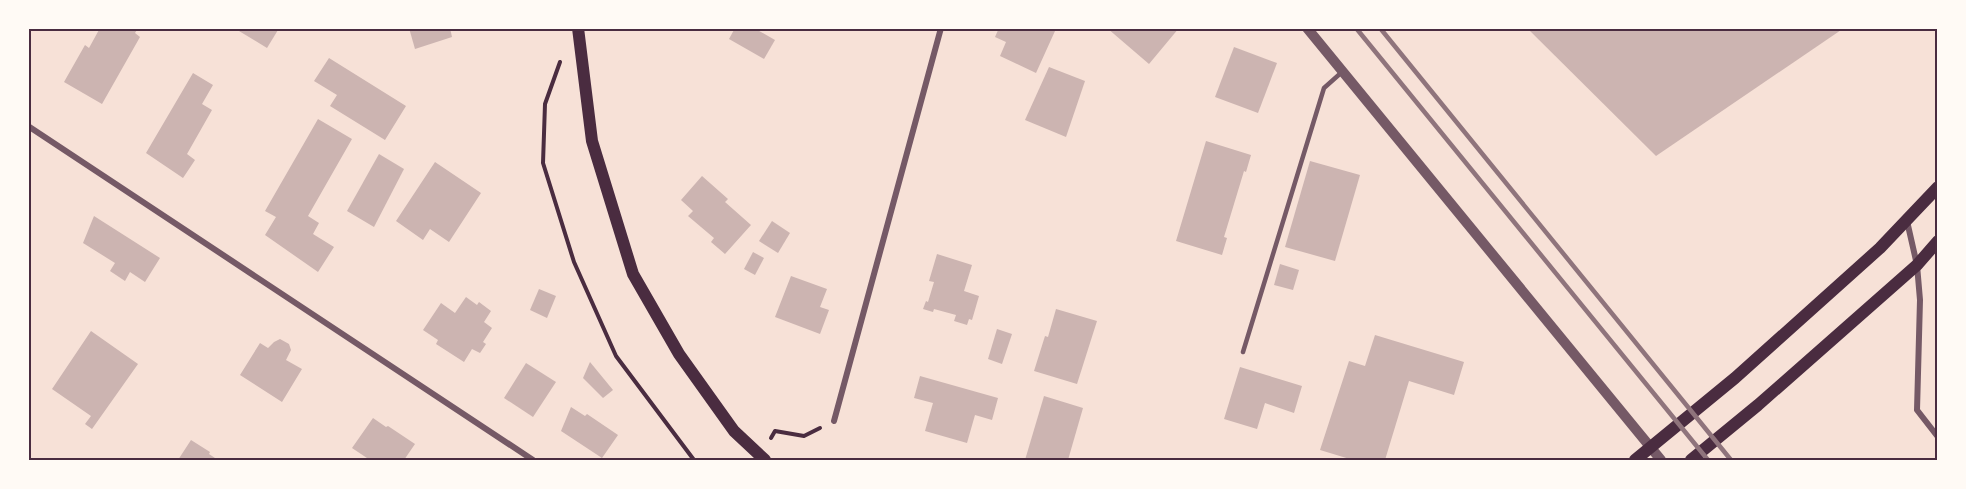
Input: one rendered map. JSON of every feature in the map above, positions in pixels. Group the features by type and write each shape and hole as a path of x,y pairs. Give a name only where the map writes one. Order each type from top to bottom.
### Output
{"main road":[{"path":"578,28 592,141 633,274 686,364 734,431 765,460"},
{"path":"1635,460 1735,378 1880,248 1938,187"},
{"path":"1691,460 1758,405 1917,265 1938,241"}],"street":[{"path":"834,421 941,28"},
{"path":"1307,28 1660,460"},
{"path":"28,126 533,460"},
{"path":"1907,221 1917,265 1920,300 1917,411 1938,437"}],"lane":[{"path":"1243,352 1324,88 1342,72"}],"path":[{"path":"559,51 560,63 545,104 543,163 574,262 616,356 694,460"},
{"path":"775,431 804,436 834,421"}],"building":[{"path":"100,28 138,28 135,33 140,37 102,104 64,82 85,45 89,48"},
{"path":"234,28 275,28 278,30 267,48"},
{"path":"409,28 450,28 452,37 415,49"},
{"path":"735,28 754,28 775,40 764,59 729,39"},
{"path":"999,28 1049,28 1055,31 1036,73 1000,56 1006,42 995,37"},
{"path":"1107,28 1179,28 1149,64"},
{"path":"1527,28 1844,28 1656,156"},
{"path":"1234,47 1277,63 1258,113 1215,97"},
{"path":"329,58 406,106 385,140 330,106 337,95 314,81"},
{"path":"1049,67 1085,81 1066,137 1025,120"},
{"path":"193,73 213,85 202,104 212,110 187,154 195,160 183,178 146,153"},
{"path":"318,119 352,139 308,216 319,223 313,234 334,247 318,272 265,235 276,217 265,211"},
{"path":"1206,141 1251,155 1224,237 1227,238 1222,255 1176,241"},
{"path":"379,154 404,169 374,227 347,211"},
{"path":"1310,161 1360,175 1335,261 1285,247"},
{"path":"435,162 481,193 449,242 430,229 423,240 396,221"},
{"path":"702,176 728,199 725,202 751,225 725,254 711,242 714,238 688,216 693,211 681,200"},
{"path":"94,216 160,258 145,282 130,272 125,281 110,271 115,263 83,243"},
{"path":"772,221 790,233 778,253 759,241"},
{"path":"753,252 764,258 755,275 744,269"},
{"path":"937,254 972,265 964,291 979,296 972,320 969,319 967,325 954,321 956,315 934,309 933,312 923,309 926,301 928,302 934,282 929,281"},
{"path":"1280,264 1299,270 1293,290 1274,285"},
{"path":"791,276 827,289 820,307 829,310 820,334 775,317"},
{"path":"539,289 556,296 547,318 530,310"},
{"path":"466,297 477,305 479,302 491,311 484,322 492,328 483,342 486,344 480,353 472,349 464,362 436,344 438,340 423,330 441,303 455,313"},
{"path":"1056,309 1097,321 1077,384 1034,371 1045,336 1048,337"},
{"path":"997,329 1012,334 1002,364 988,359"},
{"path":"91,331 138,364 92,429 85,424 91,416 52,389"},
{"path":"1375,335 1464,362 1454,395 1409,381 1385,460 1353,460 1320,450 1349,361 1365,366"},
{"path":"280,339 289,344 291,350 286,360 302,369 282,402 240,375 260,343 268,348"},
{"path":"590,362 613,390 603,398 583,378"},
{"path":"526,363 556,382 533,417 504,398"},
{"path":"1240,367 1302,386 1294,413 1265,403 1257,429 1224,419"},
{"path":"920,376 998,398 992,420 975,415 967,443 925,431 933,403 914,398"},
{"path":"1044,396 1083,408 1068,460 1025,460"},
{"path":"571,407 585,416 587,414 618,435 602,458 561,431"},
{"path":"373,418 415,444 404,460 370,460 352,448"},
{"path":"191,440 210,452 209,454 218,460 178,460"}],"railway":[{"path":"1356,28 1708,460"},
{"path":"1380,28 1731,460"}]}
